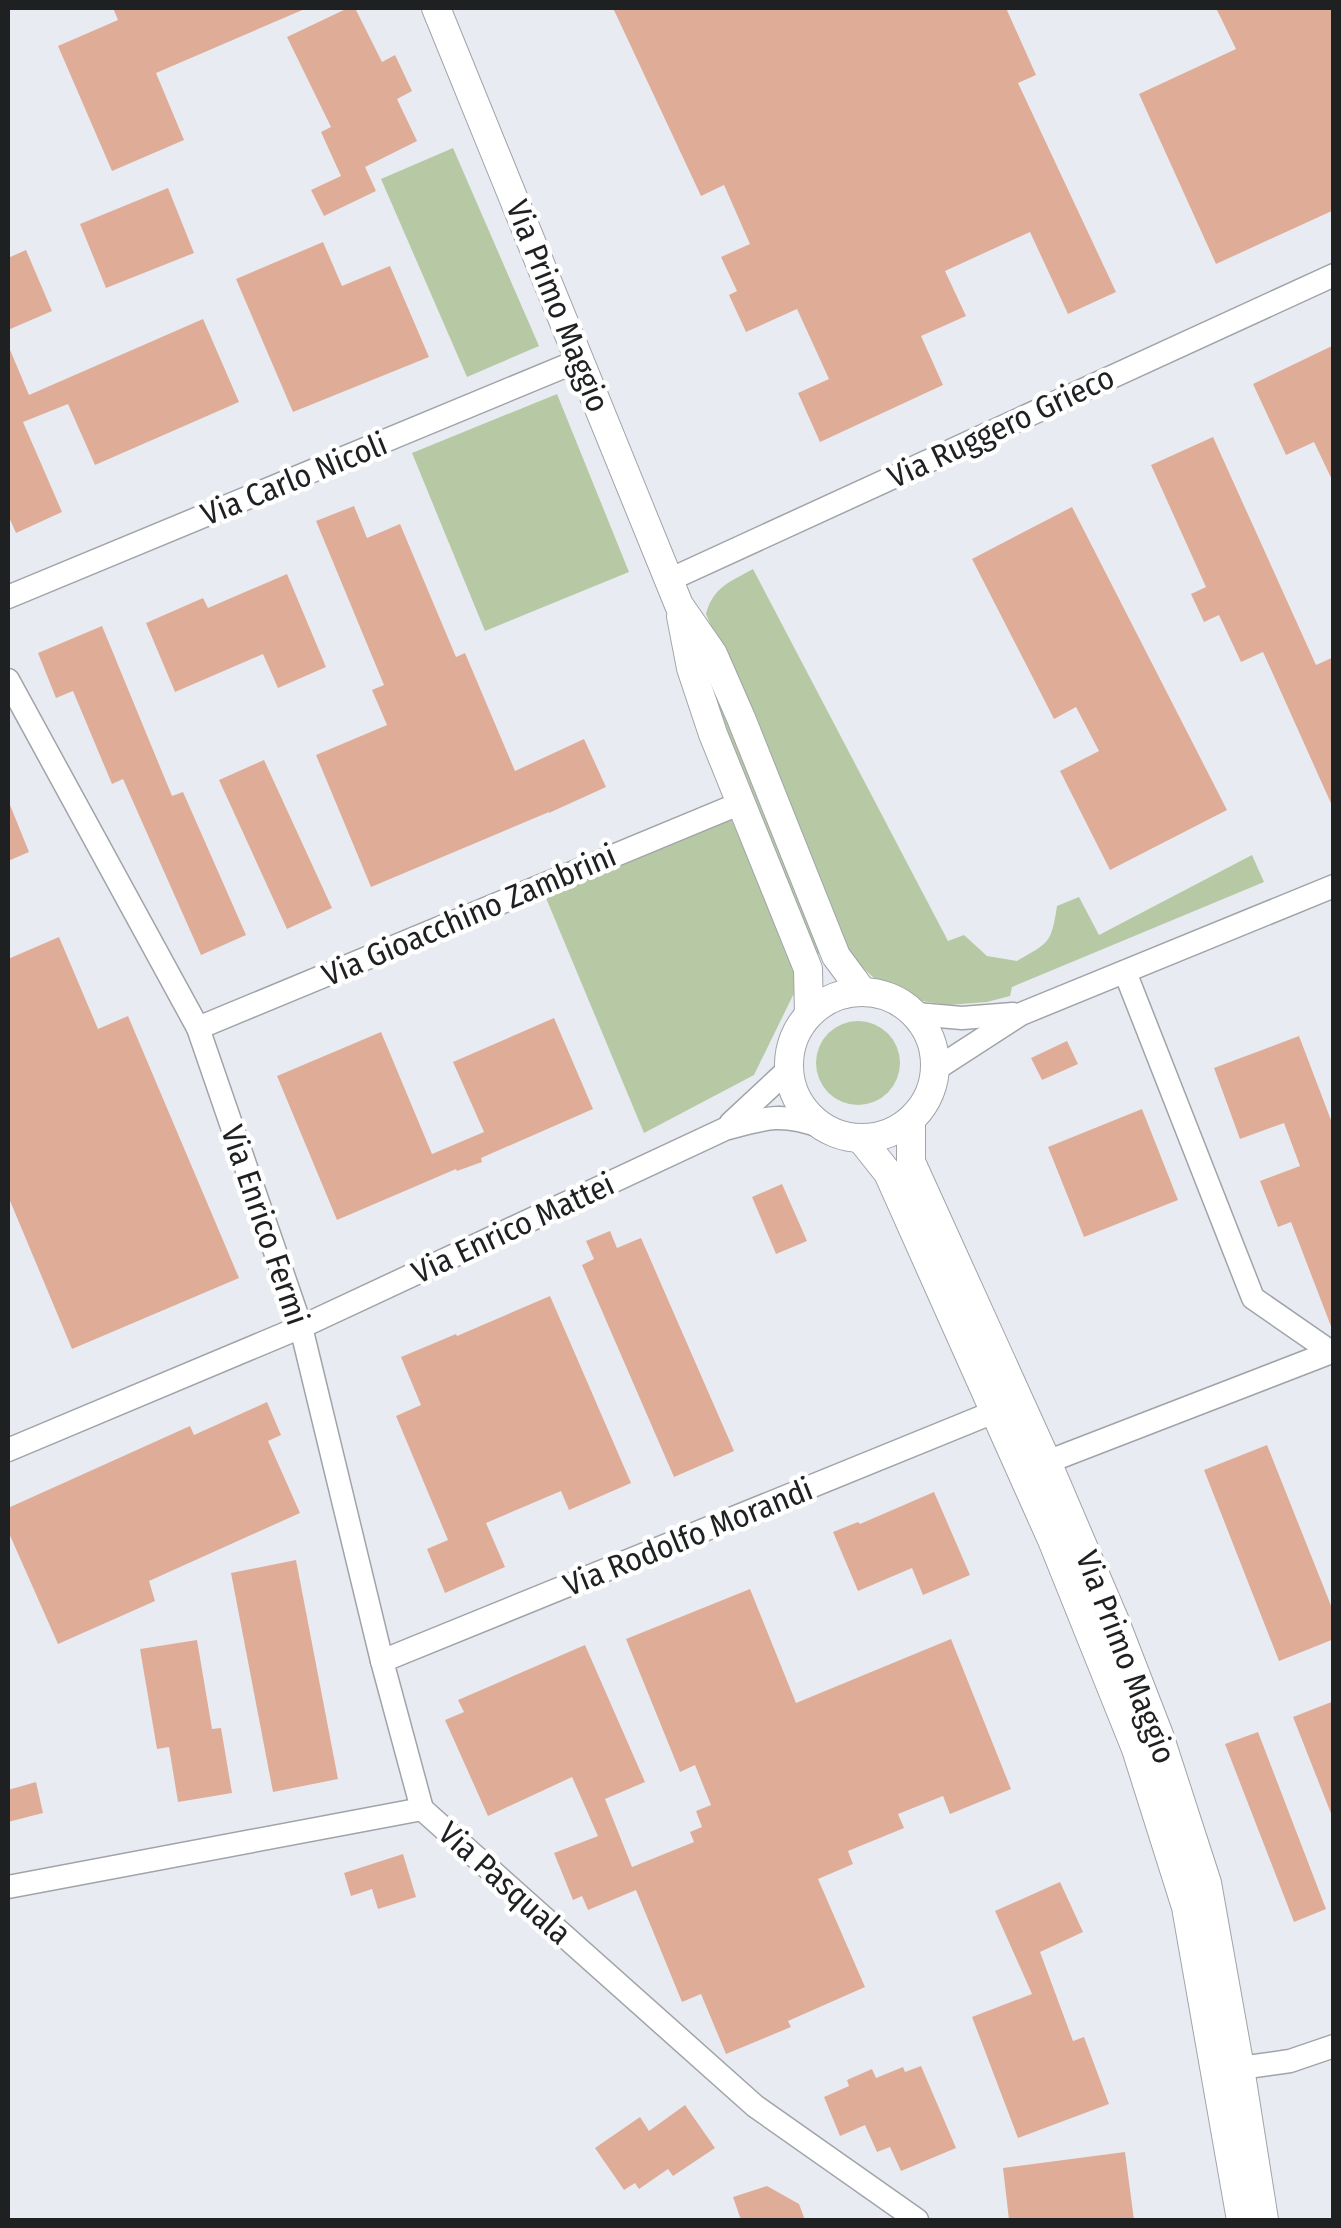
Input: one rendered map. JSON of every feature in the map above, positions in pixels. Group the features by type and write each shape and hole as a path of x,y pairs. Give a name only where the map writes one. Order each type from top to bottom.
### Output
{"street":[{"name":"Via Primo Maggio","path":"436,8 674,592 713,654 836,956 862,991"},
{"name":"Via Ruggero Grieco","path":"674,592 1334,275"},
{"name":"Via Carlo Nicoli","path":"8,597 580,360"},
{"name":"Via Primo Maggio","path":"674,592 690,668 808,969 808,1014 790,1049 789,1069"},
{"name":"Via Enrico Fermi","path":"8,680 198,1028 301,1327 422,1809"},
{"name":"Via Gioacchino Zambrini","path":"198,1028 741,802"},
{"path":"936,1069 1021,1014 1334,886"},
{"path":"1125,972 1253,1298 1332,1351"},
{"path":"789,1069 794,1091 805,1111 840,1136 861,1139 896,1131 924,1106 932,1088 935,1049 928,1030 900,1002 862,991 842,994 808,1014"},
{"path":"916,1014 977,1018 1021,1014"},
{"name":"Via Enrico Mattei","path":"725,1128 789,1069"},
{"name":"Via Enrico Mattei","path":"8,1450 301,1327 725,1128 762,1118 796,1117 822,1126"},
{"name":"Via Primo Maggio","path":"911,1120 911,1162 1047,1462 1159,1736 1206,1883 1264,2220"},
{"name":"Via Primo Maggio","path":"861,1139 888,1173 1052,1540 1136,1749 1178,1874 1241,2220"},
{"path":"1047,1462 1332,1351"},
{"name":"Via Rodolfo Morandi","path":"382,1661 994,1412"},
{"name":"Via Pasquala","path":"8,1886 422,1809 755,2106 918,2220"},
{"path":"1240,2068 1290,2062 1334,2046"}],"green space":[{"path":"453,148 539,346 467,377 381,179"},
{"path":"557,394 629,572 485,631 412,453"},
{"path":"753,569 948,941 964,935 987,956 1017,961 1047,941 1057,906 1079,897 1099,935 1252,855 1264,882 1012,987 1010,996 987,1002 948,1005 922,1001 874,978 852,958 841,938 706,614 718,591"},
{"path":"721,704 822,952 817,955 716,705"},
{"path":"731,819 802,977 754,1075 644,1133 546,898"},
{"path":"850,1021 866,1021 882,1028 893,1039 900,1063 897,1079 888,1093 866,1105 850,1105 834,1098 823,1087 816,1071 816,1055 823,1039 834,1028"}],"building":[{"path":"113,8 307,8 156,73 184,140 112,171 58,46 118,20"},
{"path":"355,8 382,62 395,55 412,91 397,99 417,141 365,167 376,191 324,216 311,190 341,176 321,132 331,127 287,37"},
{"path":"613,8 1006,8 1036,75 1018,83 1116,292 1068,314 1030,232 945,271 966,316 921,336 943,385 820,442 798,393 829,379 797,309 746,332 729,295 737,291 721,257 750,244 724,185 701,196"},
{"path":"1216,8 1334,8 1334,210 1216,264 1139,94 1236,49"},
{"path":"168,188 194,253 106,288 80,224"},
{"path":"323,242 342,286 390,266 429,357 293,412 236,279"},
{"path":"26,250 52,311 8,330 8,258"},
{"path":"203,319 239,402 95,465 68,404 23,422 62,512 16,533 8,515 8,345 29,395"},
{"path":"1334,345 1334,484 1314,442 1286,455 1253,384"},
{"path":"1213,437 1316,665 1334,657 1334,810 1263,652 1241,662 1219,615 1204,622 1191,594 1206,587 1151,465"},
{"path":"354,506 367,538 400,524 456,657 465,653 515,771 584,739 606,787 371,887 316,755 387,725 372,690 384,685 316,521"},
{"path":"1072,507 1227,810 1110,870 1060,771 1099,751 1076,707 1054,719 972,559"},
{"path":"287,574 326,667 278,688 263,654 175,692 146,623 203,598 208,608"},
{"path":"102,626 172,796 183,792 246,935 201,955 123,779 112,784 73,691 56,698 38,653"},
{"path":"264,760 332,908 287,929 219,780"},
{"path":"8,800 29,852 8,861"},
{"path":"59,937 98,1029 128,1016 239,1278 72,1349 8,1196 8,959"},
{"path":"554,1018 593,1109 481,1158 482,1162 456,1169 337,1220 277,1076 381,1032 432,1154 484,1132 453,1062"},
{"path":"1299,1036 1334,1128 1332,1329 1291,1222 1278,1227 1260,1181 1300,1166 1284,1123 1240,1139 1214,1068"},
{"path":"1067,1041 1078,1064 1042,1080 1031,1058"},
{"path":"1142,1109 1178,1200 1084,1237 1048,1147"},
{"path":"782,1184 807,1241 776,1254 752,1197"},
{"path":"610,1231 617,1248 641,1238 734,1451 674,1477 582,1265 594,1259 586,1241"},
{"path":"550,1296 631,1483 569,1510 561,1491 486,1523 505,1567 445,1593 427,1549 448,1540 396,1416 421,1405 401,1357"},
{"path":"267,1402 281,1435 268,1441 300,1513 149,1581 155,1601 58,1644 8,1531 8,1508 190,1426 194,1435"},
{"path":"1267,1445 1334,1613 1334,1639 1279,1661 1204,1470"},
{"path":"934,1492 970,1575 923,1595 912,1568 858,1591 833,1532"},
{"path":"296,1560 338,1779 273,1792 231,1573"},
{"path":"750,1589 796,1703 951,1639 1011,1789 950,1814 943,1796 898,1814 904,1828 848,1851 853,1864 818,1879 865,1987 788,2021 791,2027 726,2054 701,1994 682,2002 636,1890 588,1910 582,1896 573,1900 554,1853 598,1836 572,1777 488,1816 445,1720 464,1712 458,1700 585,1645 645,1782 605,1799 632,1867 694,1842 690,1832 702,1827 696,1811 711,1805 695,1765 680,1772 626,1639"},
{"path":"197,1640 212,1729 221,1728 232,1793 178,1802 169,1747 157,1749 140,1649"},
{"path":"1334,1701 1334,1816 1332,1816 1293,1717"},
{"path":"1258,1732 1326,1909 1294,1922 1225,1744"},
{"path":"36,1782 43,1813 8,1822 8,1790"},
{"path":"403,1854 416,1897 378,1909 372,1889 351,1896 344,1873"},
{"path":"1060,1882 1083,1932 1040,1952 1073,2041 1084,2037 1109,2104 1018,2138 972,2017 1032,1994 995,1911"},
{"path":"921,2066 956,2148 901,2171 890,2147 877,2152 865,2125 840,2136 824,2097 849,2086 847,2080 872,2069 876,2078 903,2067 905,2072"},
{"path":"685,2105 715,2148 673,2176 668,2169 639,2189 635,2183 624,2190 595,2148 640,2117 649,2131"},
{"path":"1125,2152 1134,2220 1009,2220 1003,2168"},
{"path":"767,2186 799,2204 805,2220 741,2220 733,2197"}]}
